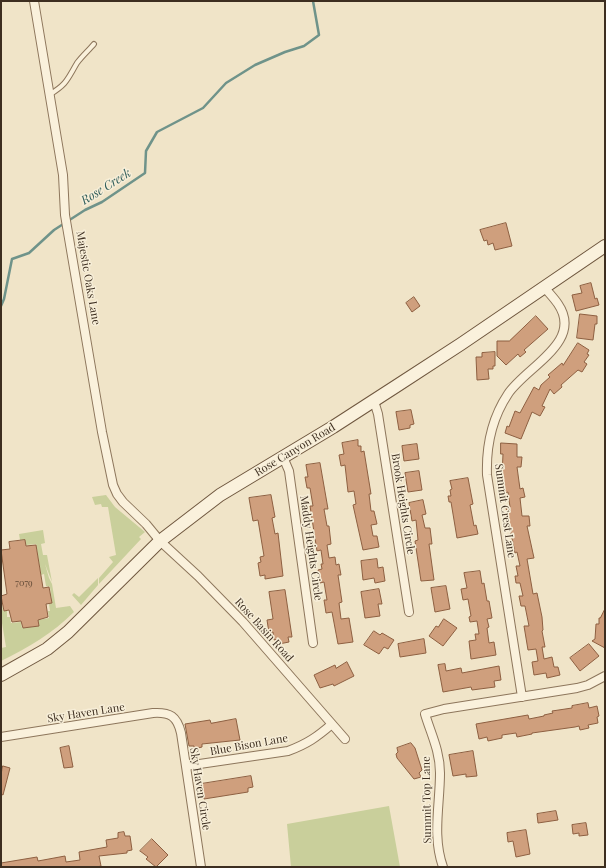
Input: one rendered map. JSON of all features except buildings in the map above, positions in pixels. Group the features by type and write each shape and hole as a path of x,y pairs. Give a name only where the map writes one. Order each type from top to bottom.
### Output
{"street":[{"name":"Majestic Oaks Lane","path":"34,1 63,175 65,215 69,230 102,432 113,485 123,502 146,524 160,541"},
{"name":"Rose Canyon Road","path":"1,675 48,649 68,632 160,541 220,495 374,401 605,246"},
{"name":"Summit Crest Lane","path":"522,697 487,475 486,456 496,417 509,394 522,378 553,350 561,339 564,328 564,316 558,304 544,287"},
{"name":"Brook Heights Circle","path":"374,401 378,414 409,612"},
{"name":"Maddy Heights Circle","path":"283,457 289,471 313,643"},
{"name":"Rose Basin Road","path":"160,541 244,622 345,739"},
{"path":"522,697 577,688 588,685 605,676"},
{"name":"Summit Top Lane","path":"443,867 437,839 437,812 440,772 438,750 425,714 444,709 522,697"},
{"name":"Sky Haven Lane","path":"1,737 153,713 167,714 174,717"},
{"name":"Sky Haven Circle","path":"174,717 179,727 201,867"},
{"name":"Blue Bison Lane","path":"186,766 288,751 304,745 332,724"}],"lane":[{"path":"49,95 61,88 69,79 78,62 94,44"}],"green space":[{"path":"106,495 115,507 145,532 139,537 141,539 99,584 99,578 113,562 109,557 116,555 108,507 102,507 101,504 95,505 92,497"},
{"path":"43,530 45,543 41,544 43,555 47,555 52,582 45,564 52,584 56,608 70,606 74,612 58,627 40,640 1,661 1,648 6,647 1,617 1,597 3,611 7,611 7,617 10,617 11,623 21,622 22,628 39,626 38,620 49,618 49,604 52,603 50,587 46,586 44,574 41,575 36,544 26,545 25,540 20,540 19,534"},
{"path":"98,578 98,585 81,605 72,595 74,593 79,597"},
{"path":"389,806 400,867 291,867 287,824"}],"waterway":[{"name":"Rose Creek","path":"1,306 4,299 12,259 29,253 54,230 85,210 102,202 145,173 146,151 157,132 203,108 226,83 255,65 285,52 304,46 319,35 313,1"}]}
